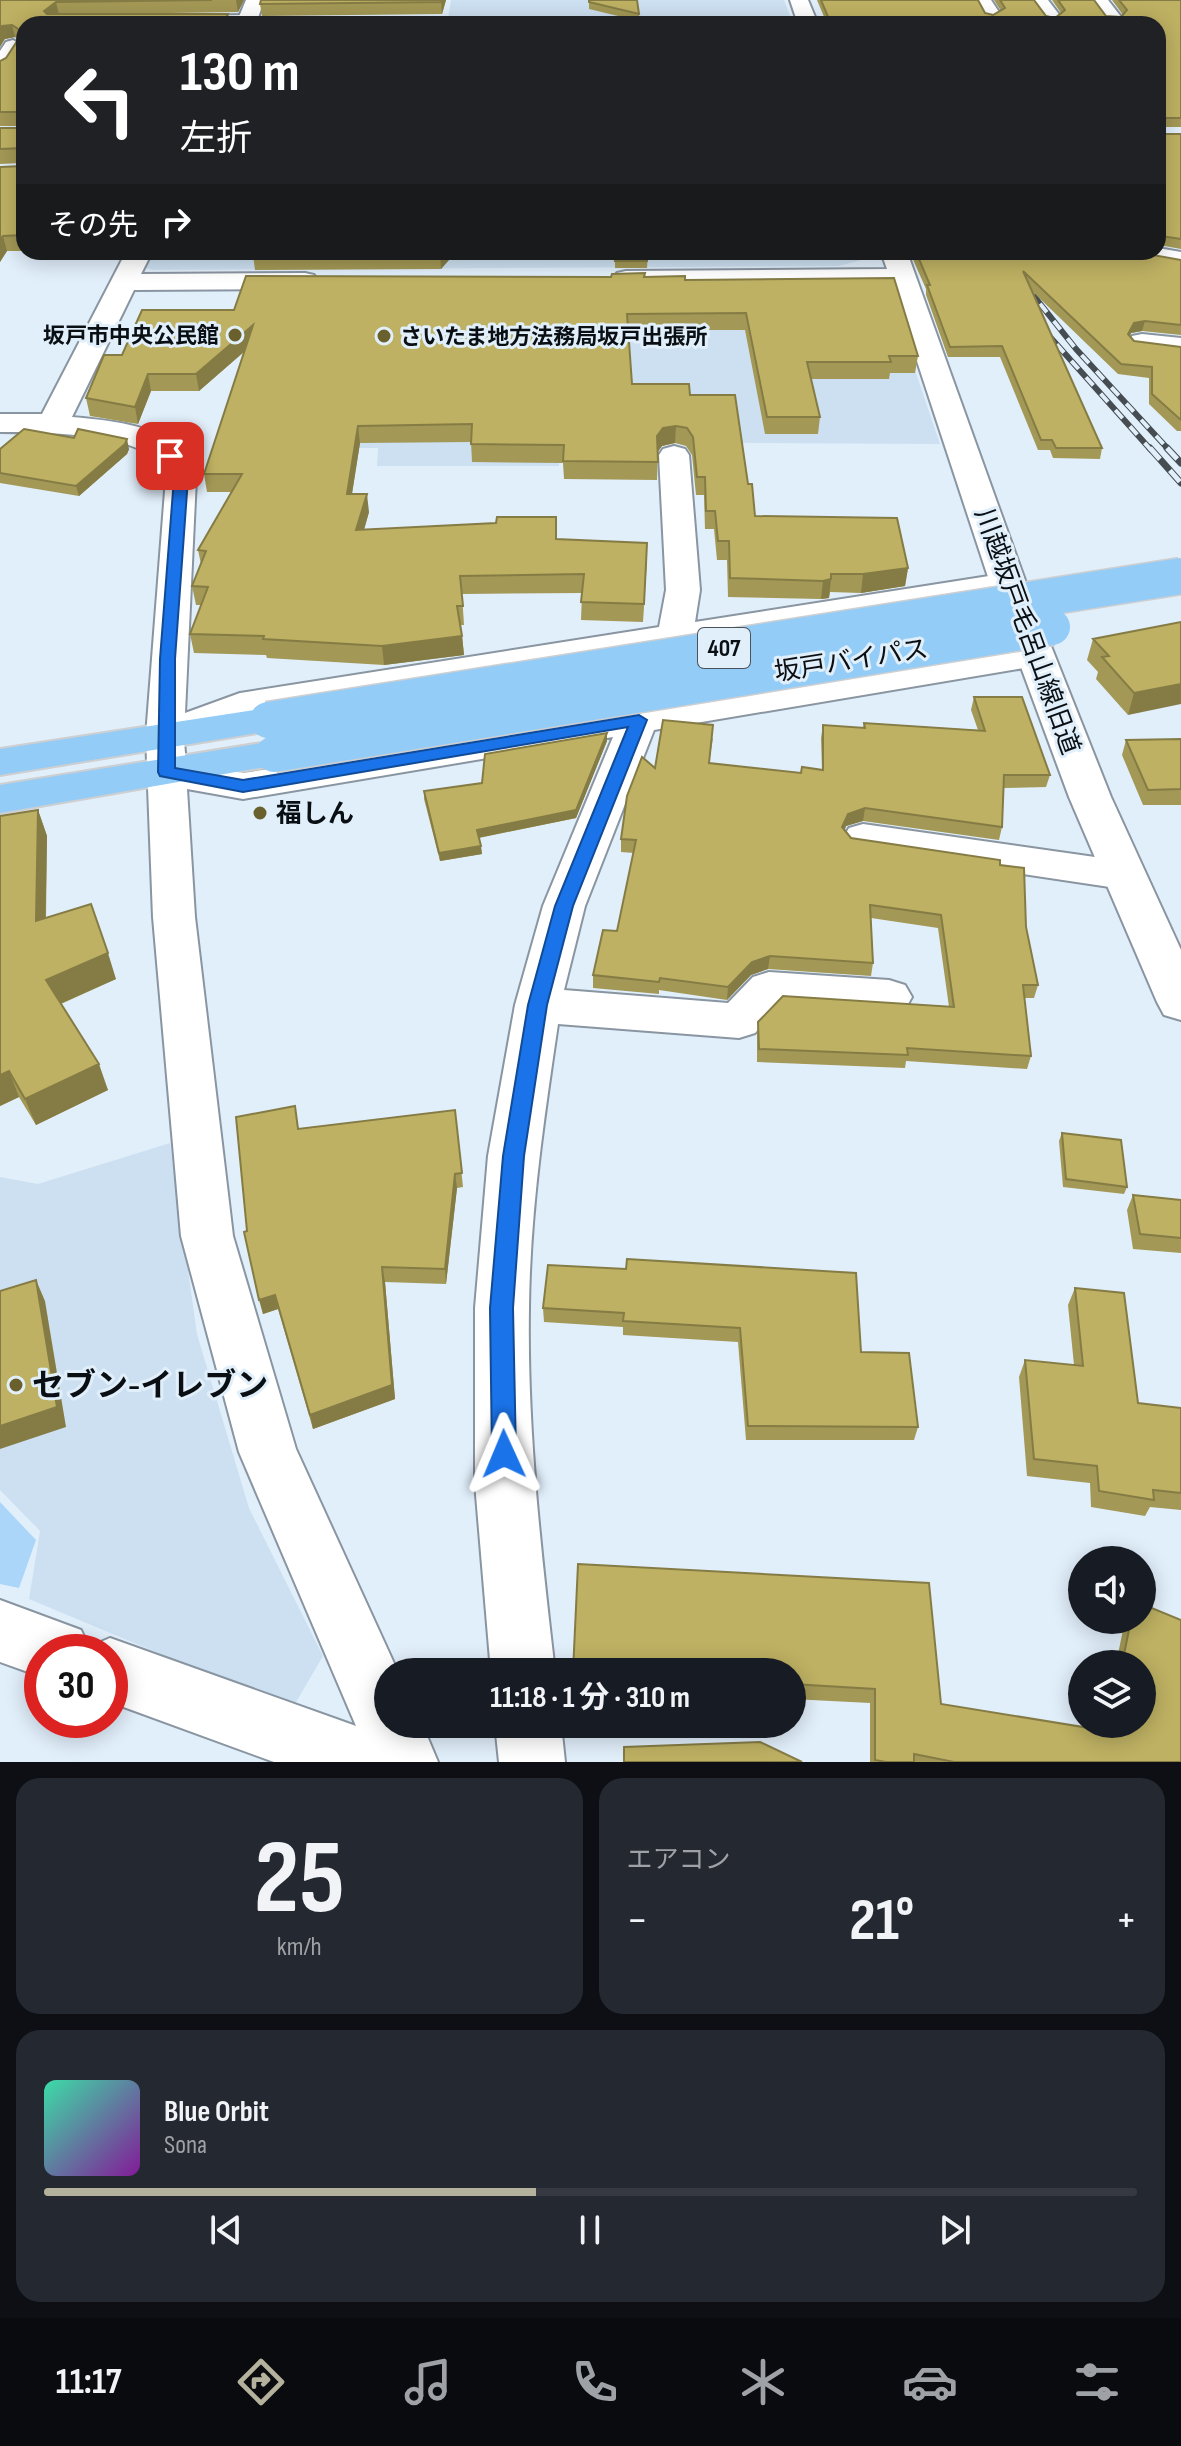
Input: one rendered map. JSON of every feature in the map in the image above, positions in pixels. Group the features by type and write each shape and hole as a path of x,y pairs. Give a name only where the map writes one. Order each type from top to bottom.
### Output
{"highway":[{"name":"坂戸バイパス","path":"0,799 166,754 1181,576"},
{"name":"坂戸バイパス","path":"271,737 1181,606"},
{"name":"坂戸バイパス","path":"0,762 166,754"}],"street":[{"path":"1039,0 1051,16"},
{"path":"1099,0 1111,16"},
{"path":"0,66 12,46"},
{"path":"53,424 136,260"},
{"path":"594,279 899,265"},
{"name":"川越坂戸毛呂山線旧道","path":"899,265 1008,583 1123,875 1181,1002"},
{"path":"126,282 339,281"},
{"path":"1142,342 1181,346"},
{"path":"0,423 98,429 143,441 170,456 181,478 166,754 174,917 207,1236 268,1452 400,1752 359,1760 128,1677"},
{"path":"674,455 683,590 675,634"},
{"path":"166,754 240,704 1008,583"},
{"path":"166,754 243,786 1036,655"},
{"path":"522,1658 504,1483 502,1308 513,1156 538,1005 564,906 639,720"},
{"path":"863,838 1123,875"},
{"path":"538,1005 739,1021 769,989 889,997"},
{"path":"0,1631 24,1640"},
{"path":"529,1738 532,1762"}],"shaded area":[{"path":"451,0 784,0 790,16 448,16"},
{"path":"150,260 861,260 839,266 146,268"},
{"path":"469,292 891,299 940,444 560,442 559,466 377,466 378,448 314,448"},
{"path":"170,1143 197,1334 249,1508 323,1656 292,1709 128,1640 128,1634 113,1634 29,1599 40,1531 0,1490 0,1177 38,1184"},
{"path":"0,1502 36,1540 19,1588 0,1584"}],"building":[{"path":"0,0 212,0 56,2 44,11 47,14 228,14 16,16 16,28 12,25 0,29"},
{"path":"261,0 442,0 260,4"},
{"path":"637,0 639,14 589,2"},
{"path":"821,0 978,0 985,13 993,15 1005,8 1000,0 1034,0 1046,16 828,16"},
{"path":"1058,0 1094,0 1106,16 1058,16 1065,10"},
{"path":"1119,0 1181,0 1181,118 1166,118 1166,16 1122,16 1127,10"},
{"path":"16,43 16,112 0,112 0,61 6,58"},
{"path":"0,128 16,128 16,148 0,149"},
{"path":"1166,134 1181,134 1181,239 1166,237"},
{"path":"16,166 16,235 3,236 0,240 0,167"},
{"path":"1166,257 1181,260 1181,325 1145,321 1134,323 1128,334 1134,341 1181,347 1181,420 1152,394 1152,367 1121,364 1023,271 1102,448 1056,448 1052,440 1041,440 1002,346 950,347 927,285 930,285 919,260 1166,260"},
{"path":"645,273 644,277 685,276 685,280 894,278 918,356 889,356 891,362 807,362 820,417 767,417 746,313 627,314 632,384 689,384 690,395 735,395 755,516 897,518 908,568 863,574 831,574 831,579 823,581 730,578 729,541 718,541 715,511 706,511 705,477 697,477 693,437 687,428 663,428 657,436 658,462 563,461 564,445 471,444 472,424 358,426 347,494 367,494 356,530 496,523 497,517 556,517 556,539 647,543 644,604 581,602 584,574 460,576 463,606 457,606 462,636 382,646 263,639 264,636 190,634 208,587 192,586 206,551 198,550 242,474 204,474 253,325 196,374 148,374 135,407 86,398 104,355 122,355 142,310 234,310 246,276 611,277 612,274"},
{"path":"24,429 74,438 78,429 127,439 76,486 0,473 0,449"},
{"path":"1181,622 1181,684 1134,693 1102,657 1109,656 1093,639"},
{"path":"974,697 1022,697 1050,775 1004,775 1002,827 865,808 848,814 842,827 851,838 1000,860 1000,865 1024,868 1026,927 1038,985 1023,985 1031,1056 907,1048 908,1055 759,1049 758,1022 783,996 954,1007 941,915 870,905 873,963 770,956 752,962 728,987 660,978 659,982 593,975 603,930 617,931 636,840 621,839 627,796 642,757 655,768 663,720 713,725 709,763 801,773 802,767 823,770 823,725 865,728 864,723 985,731"},
{"path":"607,733 576,810 477,830 481,846 439,853 424,791 482,783 485,754"},
{"path":"1181,739 1181,789 1148,790 1126,740"},
{"path":"38,810 36,921 91,904 108,953 46,980 99,1064 25,1099 9,1071 0,1075 0,816"},
{"path":"295,1106 298,1129 455,1110 462,1173 455,1174 445,1269 382,1267 392,1385 310,1415 275,1295 259,1300 244,1232 247,1231 236,1117"},
{"path":"1062,1133 1121,1140 1127,1187 1066,1179"},
{"path":"1133,1195 1181,1200 1181,1238 1140,1234"},
{"path":"627,1259 856,1273 861,1352 909,1353 918,1427 748,1426 740,1328 623,1321 624,1313 543,1308 548,1265 626,1269"},
{"path":"36,1280 57,1407 0,1426 0,1291"},
{"path":"1075,1288 1124,1293 1138,1403 1181,1408 1181,1493 1153,1490 1154,1500 1099,1491 1097,1466 1034,1459 1025,1360 1083,1366"},
{"path":"578,1564 929,1583 941,1704 1068,1725 1068,1738 1156,1738 1156,1650 1125,1650 1128,1634 1156,1634 1156,1610 1181,1620 1181,1762 954,1762 914,1754 914,1762 886,1762 875,1760 875,1689 806,1685 806,1658 574,1658"},
{"path":"760,1742 802,1762 624,1762 624,1747"}],"railway":[{"path":"1005,260 1076,349 1169,450"},
{"path":"1042,328 1151,450"},
{"path":"1150,448 1181,483"},
{"path":"1167,448 1181,463"}],"place":[{"name":"坂戸市中央公民館","path":"235,335"},
{"name":"さいたま地方法務局坂戸出張所","path":"384,336"},
{"name":"福しん","path":"260,813"},
{"name":"セブン-イレブン","path":"16,1385"}],"route":[{"path":"170,456 181,478 167,659 166,772 243,786 639,720 564,906 538,1005 513,1156 502,1308 504,1454"}]}
